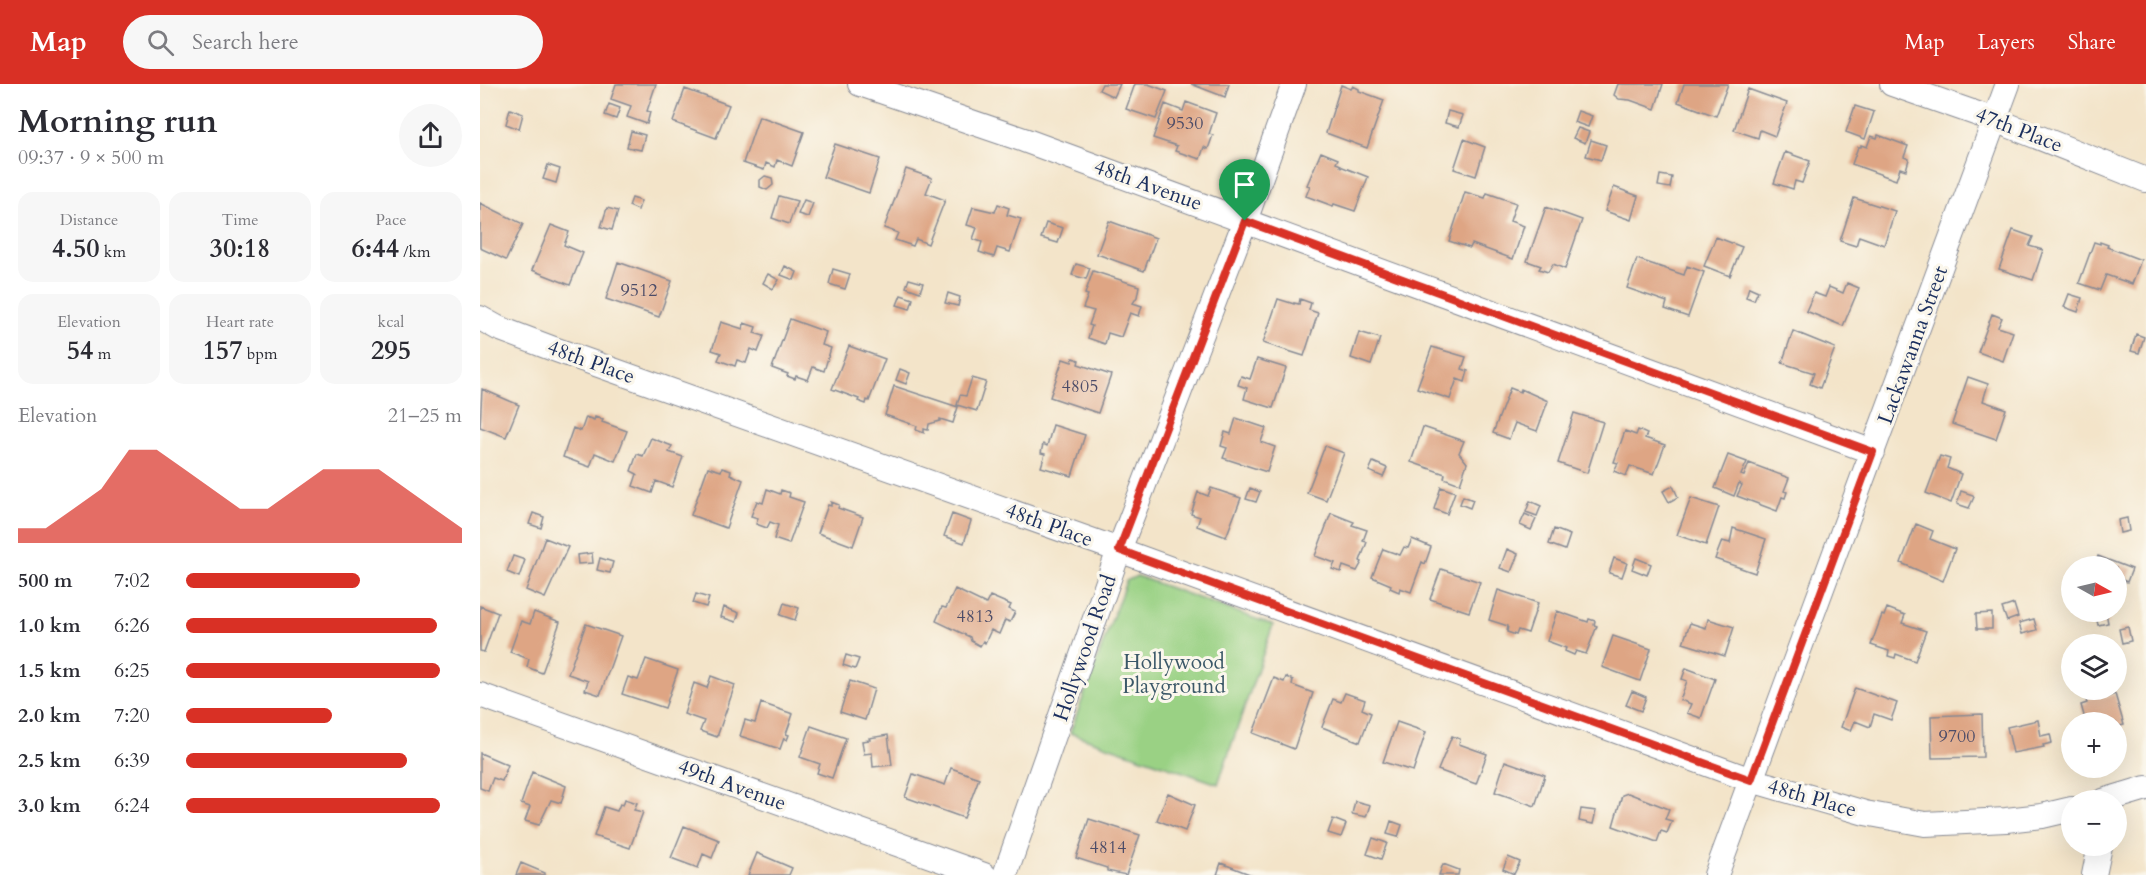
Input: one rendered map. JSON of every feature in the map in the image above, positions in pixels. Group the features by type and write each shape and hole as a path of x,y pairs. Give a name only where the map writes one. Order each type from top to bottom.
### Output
{"street":[{"name":"48th Avenue","path":"860,84 1024,140 1873,452"},
{"name":"Hollywood Road","path":"1005,875 1119,550 1245,221 1294,84"},
{"name":"47th Place","path":"1892,84 1995,120 2146,180"},
{"name":"Lackawanna Street","path":"1716,875 2008,84"},
{"name":"48th Place","path":"480,318 498,328 550,348 1119,550 1751,780 1865,813 1925,824 2006,820 2061,812"},
{"name":"49th Avenue","path":"480,695 984,875"},
{"path":"2127,794 2146,788"},
{"path":"2094,875 2098,856"}],"green space":[{"name":"Hollywood Playground","path":"1137,576 1273,625 1218,784 1070,733 1126,581"}],"building":[{"path":"616,84 656,84 647,111 650,112 647,124 627,117 631,106 611,99"},
{"path":"1102,84 1120,84 1114,97 1099,90"},
{"path":"1135,84 1148,84 1167,91 1156,119 1126,109"},
{"path":"1191,84 1229,84 1225,97"},
{"path":"1618,84 1663,84 1655,109 1630,100 1619,99 1614,95"},
{"path":"1684,84 1728,84 1716,116 1678,102"},
{"path":"1341,85 1351,89 1353,86 1359,91 1384,100 1367,148 1326,133"},
{"path":"685,89 729,105 716,138 673,122"},
{"path":"1748,89 1787,103 1775,136 1760,130 1758,138 1734,130"},
{"path":"1186,102 1216,113 1209,134 1213,135 1208,149 1204,147 1200,159 1175,151 1177,146 1153,138 1165,104 1183,111"},
{"path":"609,104 620,108 616,119 605,115"},
{"path":"1855,106 1874,112 1865,139 1846,132"},
{"path":"510,109 523,114 519,129 506,124"},
{"path":"1448,111 1463,115 1459,127 1445,123"},
{"path":"1578,111 1592,116 1588,127 1574,122"},
{"path":"759,116 804,132 792,166 777,160 775,167 766,163 764,170 743,163"},
{"path":"1578,128 1589,132 1585,143 1573,138"},
{"path":"631,131 645,135 641,150 627,147"},
{"path":"1878,135 1908,146 1904,157 1909,159 1906,170 1900,168 1896,180 1852,164 1858,147 1861,145 1867,147 1871,136 1877,138"},
{"path":"1464,139 1485,147 1476,176 1454,169"},
{"path":"1591,140 1606,145 1601,160 1586,156"},
{"path":"835,144 880,159 869,193 823,177"},
{"path":"1321,152 1338,159 1336,163 1340,166 1368,177 1355,211 1306,196 1310,186 1307,185"},
{"path":"1785,152 1810,161 1802,183 1795,181 1793,189 1774,183"},
{"path":"548,165 560,169 556,183 543,179"},
{"path":"906,169 932,178 926,193 945,200 928,244 916,239 913,246 895,240 898,233 884,228"},
{"path":"1660,175 1672,177 1670,188 1658,186"},
{"path":"765,176 772,178 773,185 767,190 760,187 760,180"},
{"path":"1614,187 1638,196 1631,220 1605,211"},
{"path":"1465,192 1485,198 1487,193 1516,203 1510,221 1524,226 1513,259 1472,244 1470,248 1449,241"},
{"path":"779,196 797,201 789,224 772,218"},
{"path":"632,198 641,201 638,210 629,206"},
{"path":"1854,198 1895,211 1884,245 1859,236 1856,246 1840,241"},
{"path":"804,200 813,203 808,217 798,214"},
{"path":"480,203 523,224 506,260 480,248"},
{"path":"998,204 1009,208 1007,215 1021,219 1010,252 997,248 994,257 979,252 982,242 973,239 977,228 967,225 973,207 995,212"},
{"path":"1546,207 1582,220 1565,269 1553,264 1548,272 1539,269 1541,266 1527,261"},
{"path":"607,208 618,211 612,230 601,227"},
{"path":"1109,221 1156,238 1144,271 1097,254"},
{"path":"1046,223 1063,228 1058,243 1041,238"},
{"path":"551,225 569,232 564,245 583,253 570,285 532,270"},
{"path":"2013,230 2033,237 2029,246 2043,250 2033,280 1999,269"},
{"path":"1716,237 1742,247 1730,276 1704,266"},
{"path":"2094,242 2108,245 2107,247 2141,260 2132,284 2106,275 2100,290 2079,283"},
{"path":"1637,259 1684,275 1687,266 1704,272 1688,317 1665,309 1667,302 1627,288"},
{"path":"618,262 672,281 659,317 606,299"},
{"path":"1076,264 1090,268 1086,279 1072,275"},
{"path":"785,266 797,272 794,280 781,275"},
{"path":"833,269 850,274 845,289 829,284"},
{"path":"1093,271 1139,286 1133,303 1142,306 1139,316 1130,313 1121,337 1108,333 1105,344 1088,338 1092,326 1089,325 1094,311 1083,308"},
{"path":"768,274 779,280 773,289 763,283"},
{"path":"909,279 923,283 920,292 906,287"},
{"path":"1847,283 1859,288 1843,326 1806,311 1814,293 1825,297 1829,287 1843,293"},
{"path":"1749,287 1758,291 1754,300 1746,297"},
{"path":"948,293 960,297 958,306 945,303"},
{"path":"2069,294 2082,298 2078,312 2064,307"},
{"path":"901,295 913,299 910,309 897,305"},
{"path":"1278,299 1299,304 1300,299 1311,303 1309,310 1318,313 1304,356 1263,343"},
{"path":"1992,314 2002,318 1998,327 2013,332 2003,361 1978,352"},
{"path":"790,319 826,332 822,345 831,348 824,371 813,367 808,380 796,376 795,379 772,368"},
{"path":"721,322 743,329 744,323 756,327 754,333 764,336 758,352 751,349 746,363 737,360 735,366 718,360 721,353 712,350"},
{"path":"1793,331 1835,348 1820,388 1810,384 1814,373 1782,363"},
{"path":"1359,332 1380,338 1371,365 1351,358"},
{"path":"2136,334 2144,337 2139,353 2131,351"},
{"path":"849,346 885,359 866,404 832,389"},
{"path":"1432,347 1466,357 1462,369 1468,371 1465,382 1457,379 1450,399 1417,388"},
{"path":"1073,358 1079,360 1078,364 1111,375 1098,413 1050,397 1063,359 1072,362"},
{"path":"1257,359 1286,368 1273,408 1244,399 1247,388 1238,385 1241,376 1250,379"},
{"path":"900,369 910,373 906,384 896,380"},
{"path":"1968,377 1988,384 1983,401 2006,409 1996,439 1952,424"},
{"path":"972,378 986,382 977,411 957,405 960,395 966,396"},
{"path":"894,386 958,407 953,423 940,419 940,421 929,424 928,430 924,429 924,433 916,430 917,426 885,415"},
{"path":"1510,388 1520,392 1521,389 1548,401 1537,431 1515,423 1509,439 1493,433"},
{"path":"482,389 519,405 506,437 480,427"},
{"path":"1574,413 1603,422 1587,473 1558,463"},
{"path":"586,417 594,420 595,417 627,431 615,461 595,453 590,467 563,457 573,428 581,431"},
{"path":"1236,418 1266,428 1261,442 1275,447 1267,472 1223,458 1227,448 1221,446 1225,432 1231,434"},
{"path":"1053,425 1085,435 1072,476 1041,467 1045,454 1041,453 1043,444 1047,446"},
{"path":"1423,427 1464,441 1459,453 1467,463 1460,484 1444,478 1445,474 1411,462"},
{"path":"1638,430 1647,434 1645,438 1665,445 1654,474 1630,466 1626,476 1614,471 1618,463 1614,462 1625,431 1636,435"},
{"path":"651,438 672,446 669,452 683,457 672,487 656,481 652,493 633,486 637,474 631,471 637,454 643,456"},
{"path":"1325,446 1344,453 1326,500 1307,493"},
{"path":"1728,455 1747,462 1741,475 1744,476 1749,463 1789,478 1784,491 1787,492 1785,498 1782,497 1777,511 1737,496 1742,485 1739,483 1734,496 1715,488"},
{"path":"1940,456 1950,459 1947,468 1961,474 1951,503 1926,493"},
{"path":"1373,462 1387,468 1383,477 1369,471"},
{"path":"708,467 731,471 730,474 743,480 726,528 691,515"},
{"path":"1673,486 1678,497 1669,502 1663,491"},
{"path":"1441,487 1455,492 1447,514 1434,509"},
{"path":"1211,488 1241,498 1226,537 1197,526 1200,517 1191,514 1198,492 1208,496"},
{"path":"1250,488 1260,492 1256,502 1246,499"},
{"path":"767,489 780,494 781,490 790,493 789,497 804,502 789,544 774,539 778,525 770,522 767,528 756,524 758,518 751,516 757,501 763,503"},
{"path":"1961,491 1974,497 1969,508 1957,504"},
{"path":"1463,496 1473,500 1470,508 1460,504"},
{"path":"1691,498 1719,507 1706,545 1677,535"},
{"path":"1530,501 1541,506 1537,516 1526,512"},
{"path":"831,502 839,505 838,508 863,517 853,546 818,533"},
{"path":"533,513 544,517 541,528 529,524"},
{"path":"1331,513 1354,522 1352,525 1367,530 1363,541 1367,542 1357,571 1343,566 1341,572 1332,569 1335,563 1315,556"},
{"path":"952,514 971,521 964,543 944,536"},
{"path":"1525,514 1536,519 1531,530 1520,525"},
{"path":"2127,518 2129,531 2120,533 2118,520"},
{"path":"1916,524 1933,531 1930,539 1955,549 1943,581 1901,563"},
{"path":"1733,528 1766,539 1755,573 1715,559 1722,541 1730,543"},
{"path":"1554,529 1570,535 1565,550 1549,544"},
{"path":"545,538 568,547 545,598 526,590"},
{"path":"1412,539 1431,547 1425,564 1422,562 1411,592 1400,588 1399,592 1390,588 1391,585 1372,577 1383,549 1400,555 1404,547 1408,548"},
{"path":"1507,549 1518,554 1511,572 1500,568"},
{"path":"592,553 593,563 578,564 577,555"},
{"path":"513,556 525,560 519,577 507,572"},
{"path":"600,558 613,562 610,573 597,570"},
{"path":"1614,558 1627,563 1622,577 1609,573"},
{"path":"1636,558 1651,564 1647,575 1632,569"},
{"path":"2127,567 2132,569 2127,582"},
{"path":"1441,569 1480,582 1469,612 1430,599"},
{"path":"955,589 986,604 990,596 1011,605 1009,609 1015,612 1010,622 1005,620 999,634 991,630 985,643 983,641 980,646 971,641 970,637 936,621 942,607 946,608"},
{"path":"1498,590 1538,603 1528,633 1518,630 1516,635 1507,632 1508,626 1489,620"},
{"path":"696,594 709,598 706,607 693,603"},
{"path":"784,603 799,608 795,620 780,615"},
{"path":"2014,604 2018,617 2007,621 2002,608"},
{"path":"480,606 498,613 484,652 480,651"},
{"path":"724,607 739,613 736,622 721,617"},
{"path":"1887,608 1905,615 1902,623 1926,631 1915,661 1896,654 1895,658 1888,656 1889,651 1871,645 1882,615 1884,616"},
{"path":"1557,611 1588,622 1589,619 1595,621 1594,625 1597,626 1586,654 1576,651 1574,655 1565,651 1566,648 1547,641"},
{"path":"534,612 560,622 542,673 527,667 529,659 510,652 521,621 530,624"},
{"path":"1992,613 1992,629 1977,629 1976,614"},
{"path":"1708,619 1734,627 1725,656 1683,643 1690,623 1706,628"},
{"path":"2034,619 2037,630 2022,634 2019,623"},
{"path":"586,624 621,636 600,695 585,690 588,681 568,674"},
{"path":"2128,627 2131,641 2127,642 2127,634 2120,634 2119,629"},
{"path":"1613,636 1651,649 1640,681 1602,667"},
{"path":"846,655 859,659 855,669 843,665"},
{"path":"646,659 678,670 665,708 622,694 628,677 638,680"},
{"path":"1686,668 1715,679 1701,718 1687,713 1691,704 1680,700 1687,681 1682,679"},
{"path":"711,676 735,685 717,737 700,731 704,721 684,714 694,683 707,688"},
{"path":"1286,677 1293,680 1292,685 1313,693 1294,749 1253,733 1274,678 1284,682"},
{"path":"850,681 874,689 865,720 840,712"},
{"path":"1855,688 1897,703 1891,720 1874,714 1870,727 1855,721 1851,731 1841,727"},
{"path":"1632,691 1646,697 1641,711 1626,705"},
{"path":"1345,693 1365,700 1362,709 1371,713 1360,742 1322,727 1333,699 1341,702"},
{"path":"2086,700 2117,700 2120,712 2083,712 2081,705 2087,703"},
{"path":"761,703 793,714 786,734 789,735 787,740 784,738 780,749 740,736 745,720 755,723"},
{"path":"1982,714 1983,757 1932,758 1931,716"},
{"path":"2038,720 2041,736 2050,734 2052,743 2043,745 2044,747 2013,753 2007,727"},
{"path":"1397,722 1426,732 1413,771 1383,762"},
{"path":"811,726 846,738 832,778 817,773 820,764 800,757"},
{"path":"888,735 892,765 873,767 872,753 864,754 862,741"},
{"path":"1452,736 1460,739 1459,744 1487,754 1476,784 1438,770"},
{"path":"480,753 508,765 502,781 493,778 488,791 480,788"},
{"path":"1505,761 1545,775 1535,806 1495,792"},
{"path":"951,768 979,778 964,818 905,797 913,774 945,785"},
{"path":"532,772 566,786 561,803 551,800 539,825 525,821 530,807 521,804"},
{"path":"1168,793 1195,805 1185,831 1157,820"},
{"path":"1628,793 1669,809 1665,819 1672,821 1667,833 1661,831 1657,842 1613,826 1622,795"},
{"path":"625,799 637,803 634,810 643,812 630,848 594,836 604,807 617,811"},
{"path":"1355,801 1370,805 1366,817 1352,814"},
{"path":"1581,809 1596,811 1593,824 1579,821"},
{"path":"1089,819 1140,835 1126,875 1107,871 1107,868 1076,858"},
{"path":"1333,819 1346,824 1341,837 1328,833"},
{"path":"1391,821 1402,825 1398,837 1387,834"},
{"path":"684,826 719,840 712,858 703,854 698,868 671,858"},
{"path":"1373,838 1387,843 1381,859 1367,854"},
{"path":"757,853 792,868 789,875 748,875"},
{"path":"1508,857 1520,862 1514,874 1503,869"},
{"path":"521,863 545,873 545,875 516,875"},
{"path":"1221,863 1252,875 1217,875"},
{"path":"1443,864 1459,870 1458,875 1439,875"}],"route":[{"path":"1245,221 1873,452 1751,780 1119,550 1245,221"}]}
